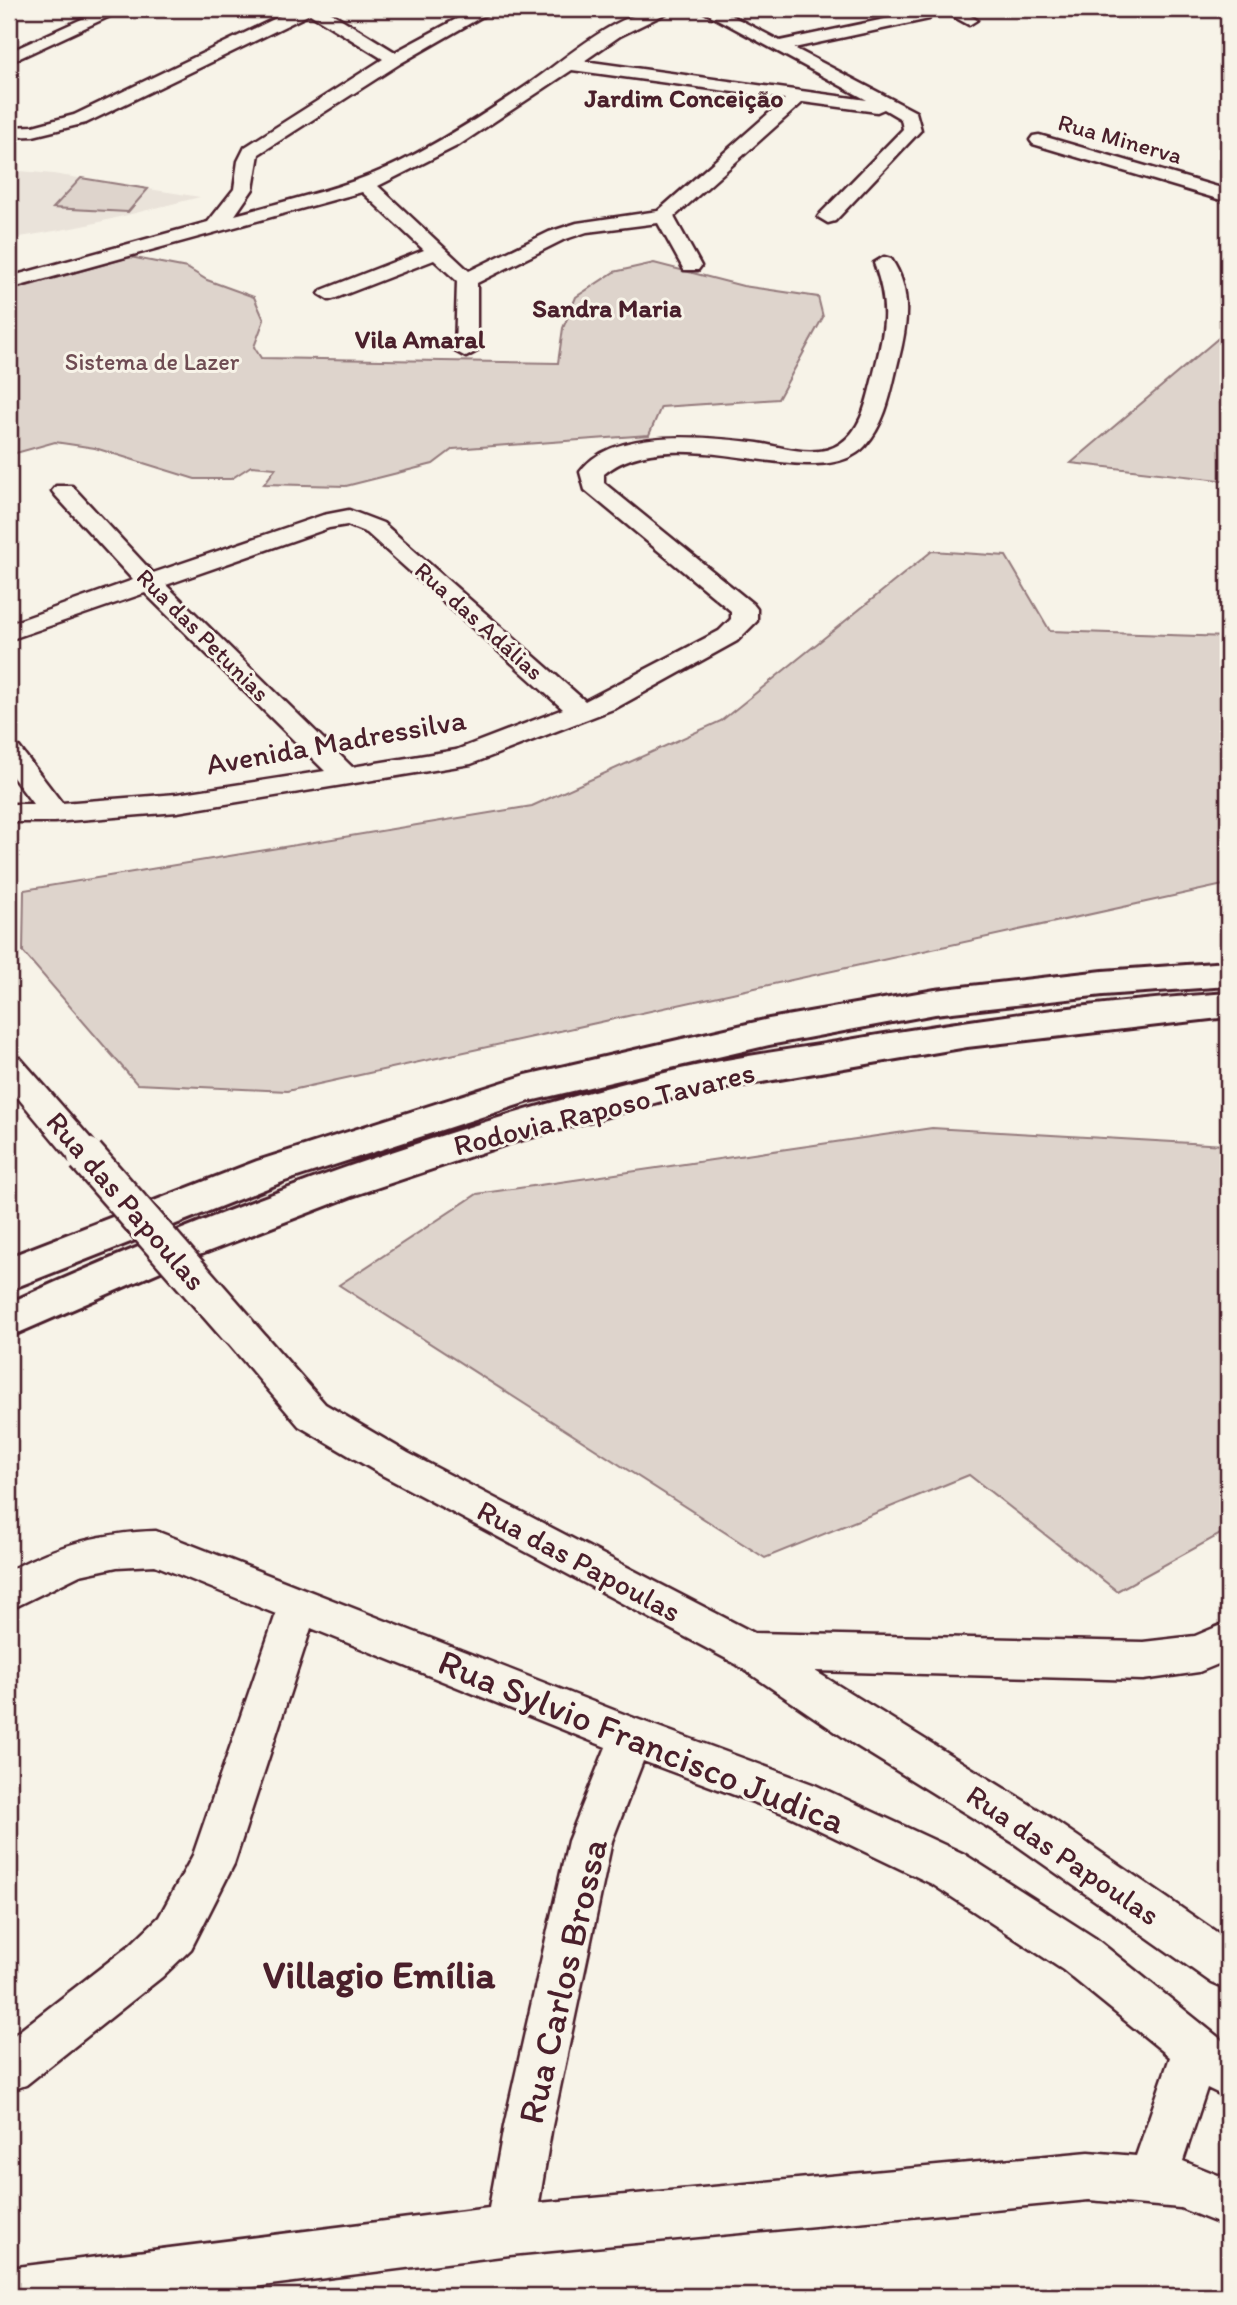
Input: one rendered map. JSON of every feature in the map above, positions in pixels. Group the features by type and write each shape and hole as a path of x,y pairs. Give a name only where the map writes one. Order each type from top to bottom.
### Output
{"highway":[{"name":"Rodovia Raposo Tavares","path":"9,1274 271,1171 526,1088 769,1032 935,1002 1103,983 1228,974"},
{"name":"Rodovia Raposo Tavares","path":"9,1321 75,1289 253,1215 485,1136 683,1082 918,1040 1119,1014 1228,1005"}],"street":[{"path":"9,58 117,9"},
{"path":"9,132 33,131 80,119 306,9"},
{"path":"314,9 395,60"},
{"path":"216,225 237,200 245,181 243,164 252,151 395,60 487,9"},
{"path":"9,283 366,185 418,162 466,134 601,40 667,9"},
{"path":"707,9 904,111 913,122 912,130 828,217"},
{"path":"948,9 969,20"},
{"path":"780,47 923,16"},
{"path":"569,64 904,111"},
{"path":"829,100 851,84"},
{"path":"467,281 565,233 584,227 664,216 799,96"},
{"name":"Rua Minerva","path":"1039,140 1228,196"},
{"path":"366,185 467,281 466,351"},
{"path":"664,216 691,266"},
{"path":"329,294 438,252"},
{"name":"Avenida Madressilva","path":"11,816 177,803 461,758 583,713 688,660 728,636 744,621 744,609 593,485 592,472 605,460 639,447 755,450 816,457 841,454 854,445 865,430 879,400 899,314 895,290 884,263"},
{"name":"Rua das Petunias","path":"64,491 149,583 346,776"},
{"name":"Rua das Adálias","path":"149,583 338,517 359,519 375,528 583,713"},
{"path":"9,632 149,583"},
{"path":"9,753 54,813"},
{"name":"Rua das Papoulas","path":"9,1066 312,1415 395,1464 750,1651 867,1729 1027,1826 1228,1967"},
{"name":"Rua Sylvio Francisco Judica","path":"9,1592 77,1556 121,1547 156,1548 631,1737 800,1799 948,1869 1079,1954 1212,2062"},
{"path":"9,2068 146,1961 175,1933 212,1864 299,1605"},
{"path":"750,1651 1143,1661 1199,1654 1228,1640"},
{"name":"Rua Carlos Brossa","path":"510,2230 528,2126 590,1841 631,1737"},
{"path":"1152,2181 1212,2062"},
{"path":"9,2293 510,2230 1088,2176 1180,2184 1228,2203"}],"shaded area":[{"path":"9,170 53,174 200,197 83,226 9,239"}],"green space":[{"path":"81,178 148,189 128,212 53,208"},
{"name":"Sistema de Lazer","path":"130,257 187,268 207,280 254,297 264,320 254,347 261,358 558,363 563,328 576,297 614,272 654,263 743,286 818,297 823,317 778,399 661,407 649,435 453,449 433,464 346,486 264,484 276,468 251,466 231,479 195,479 95,448 55,442 9,455 9,291"},
{"path":"1228,330 1228,481 1071,463"},
{"path":"932,551 1006,556 1050,631 1228,637 1228,884 287,1091 137,1084 23,952 24,890 532,806 721,721"},
{"path":"932,1128 1225,1145 1228,1151 1228,1530 1117,1591 969,1475 765,1558 339,1285 477,1194"}],"district":[{"name":"Jardim Conceição","path":"684,98"},
{"name":"Sandra Maria","path":"607,308"},
{"name":"Vila Amaral","path":"420,339"},
{"name":"Villagio Emília","path":"379,1975"}]}
